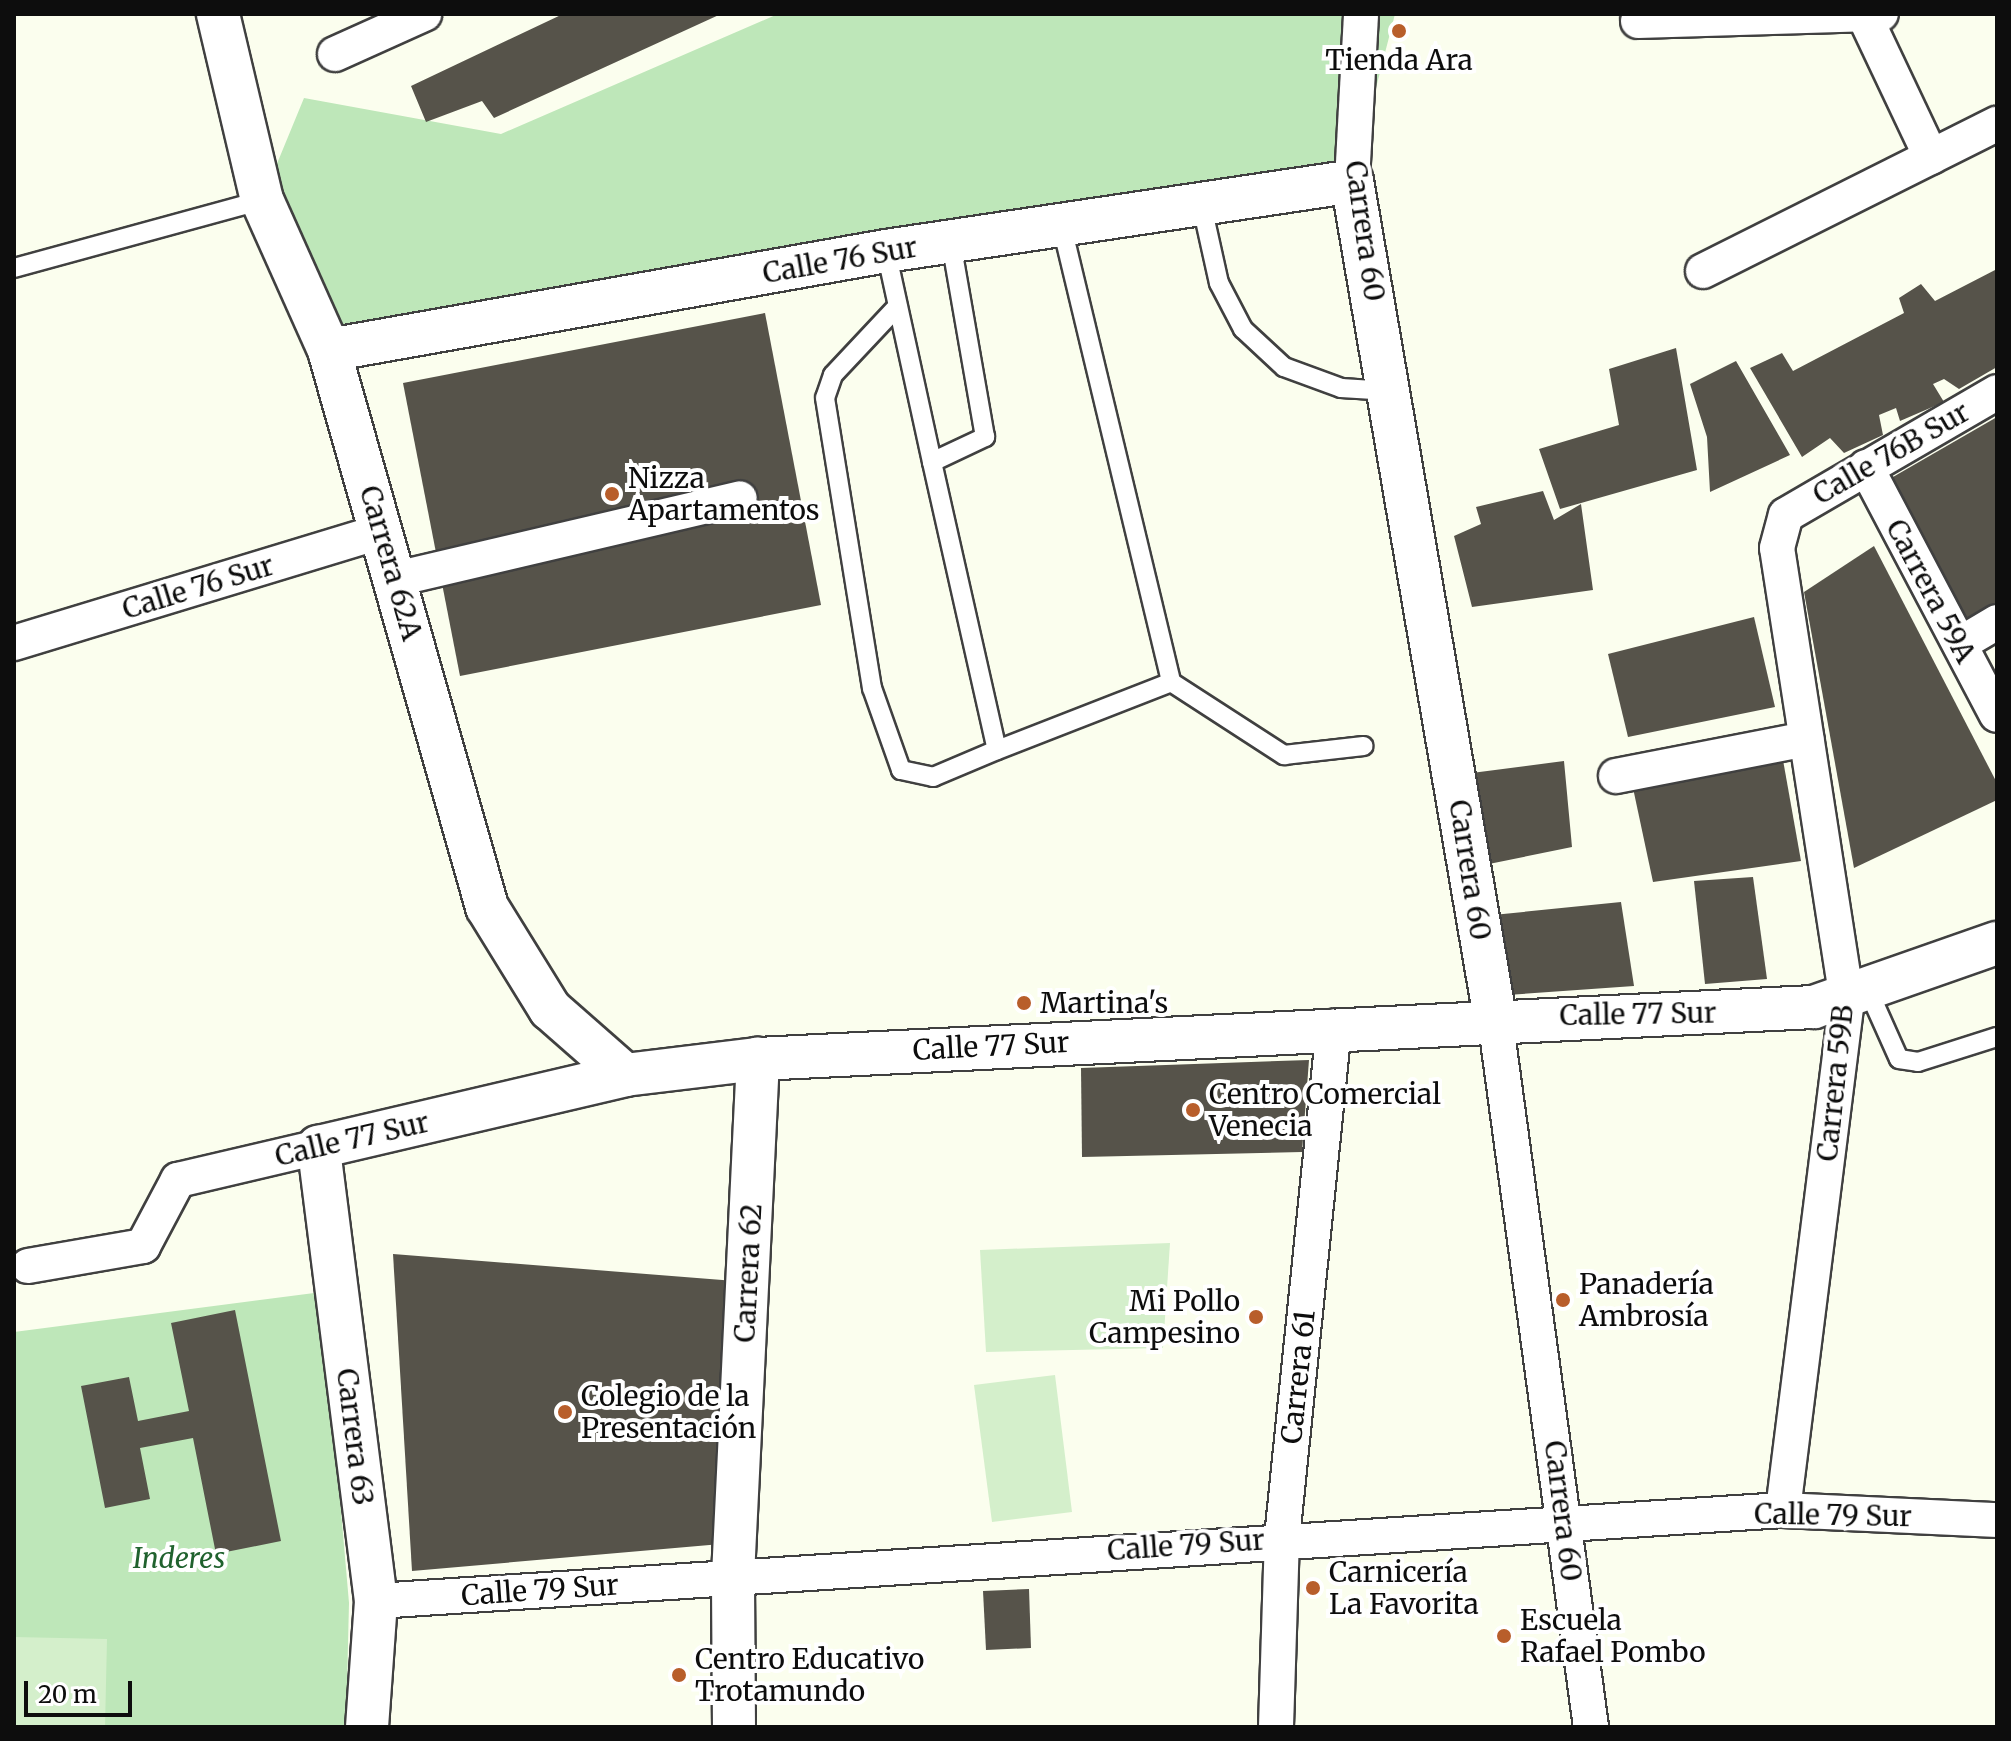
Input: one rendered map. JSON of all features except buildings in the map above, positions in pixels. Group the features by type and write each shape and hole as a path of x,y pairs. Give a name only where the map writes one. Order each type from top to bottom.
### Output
{"street":[{"name":"Carrera 62A","path":"218,14 262,200 329,350 383,531 487,907 550,1009 625,1075"},
{"path":"335,54 424,14"},
{"name":"Carrera 60","path":"1361,14 1352,181 1495,1018 1591,1727"},
{"path":"1638,21 1873,15 1931,157"},
{"path":"1703,271 1997,124"},
{"name":"Calle 76 Sur","path":"329,350 886,251 1352,181"},
{"name":"Calle 76B Sur","path":"1786,515 1997,392"},
{"name":"Carrera 59A","path":"1866,467 1997,715"},
{"path":"396,579 740,498"},
{"name":"Carrera 59B","path":"1783,1510 1858,996 1806,739 1777,548 1786,515"},
{"name":"Calle 76 Sur","path":"14,643 383,531"},
{"path":"1960,644 1997,622"},
{"path":"1616,776 1806,739"},
{"name":"Calle 77 Sur","path":"28,1266 143,1246 178,1180 625,1075 758,1059 1495,1018 1769,1011 1858,996 1997,943"},
{"name":"Carrera 61","path":"1276,1727 1282,1538 1334,1027"},
{"name":"Carrera 62","path":"734,1727 733,1576 758,1059"},
{"name":"Carrera 63","path":"319,1147 376,1601 367,1727"},
{"name":"Calle 79 Sur","path":"376,1601 1282,1538 1783,1510 1997,1520"}],"lane":[{"path":"14,268 262,200"},
{"path":"1201,202 1219,283 1243,329 1284,367 1341,388 1390,391"},
{"path":"1061,223 1171,682 1284,755 1363,746"},
{"path":"932,462 985,437 951,242"},
{"path":"886,251 894,310 997,750"},
{"path":"894,310 833,375 825,398 872,688 901,770 933,777 1171,682"},
{"path":"1858,996 1899,1059 1918,1062 1997,1037"}],"green space":[{"path":"778,14 1395,14 1352,181 329,350 262,200 304,98 501,134"},
{"path":"1170,1243 1163,1348 986,1352 980,1250"},
{"name":"Inderes","path":"322,1292 349,1603 346,1727 14,1727 14,1332"},
{"path":"1055,1375 1072,1512 992,1522 974,1385"},
{"path":"14,1637 107,1639 105,1727 14,1727"}],"place":[{"name":"Tienda Ara","path":"1399,31"},
{"name":"Nizza Apartamentos","path":"612,494"},
{"name":"Martina's","path":"1024,1003"},
{"name":"Centro Comercial Venecia","path":"1193,1110"},
{"name":"Panadería Ambrosía","path":"1563,1300"},
{"name":"Mi Pollo Campesino","path":"1256,1317"},
{"name":"Colegio de la Presentación","path":"565,1412"},
{"name":"Carnicería La Favorita","path":"1313,1588"},
{"name":"Escuela Rafael Pombo","path":"1504,1636"},
{"name":"Centro Educativo Trotamundo","path":"679,1675"}]}
